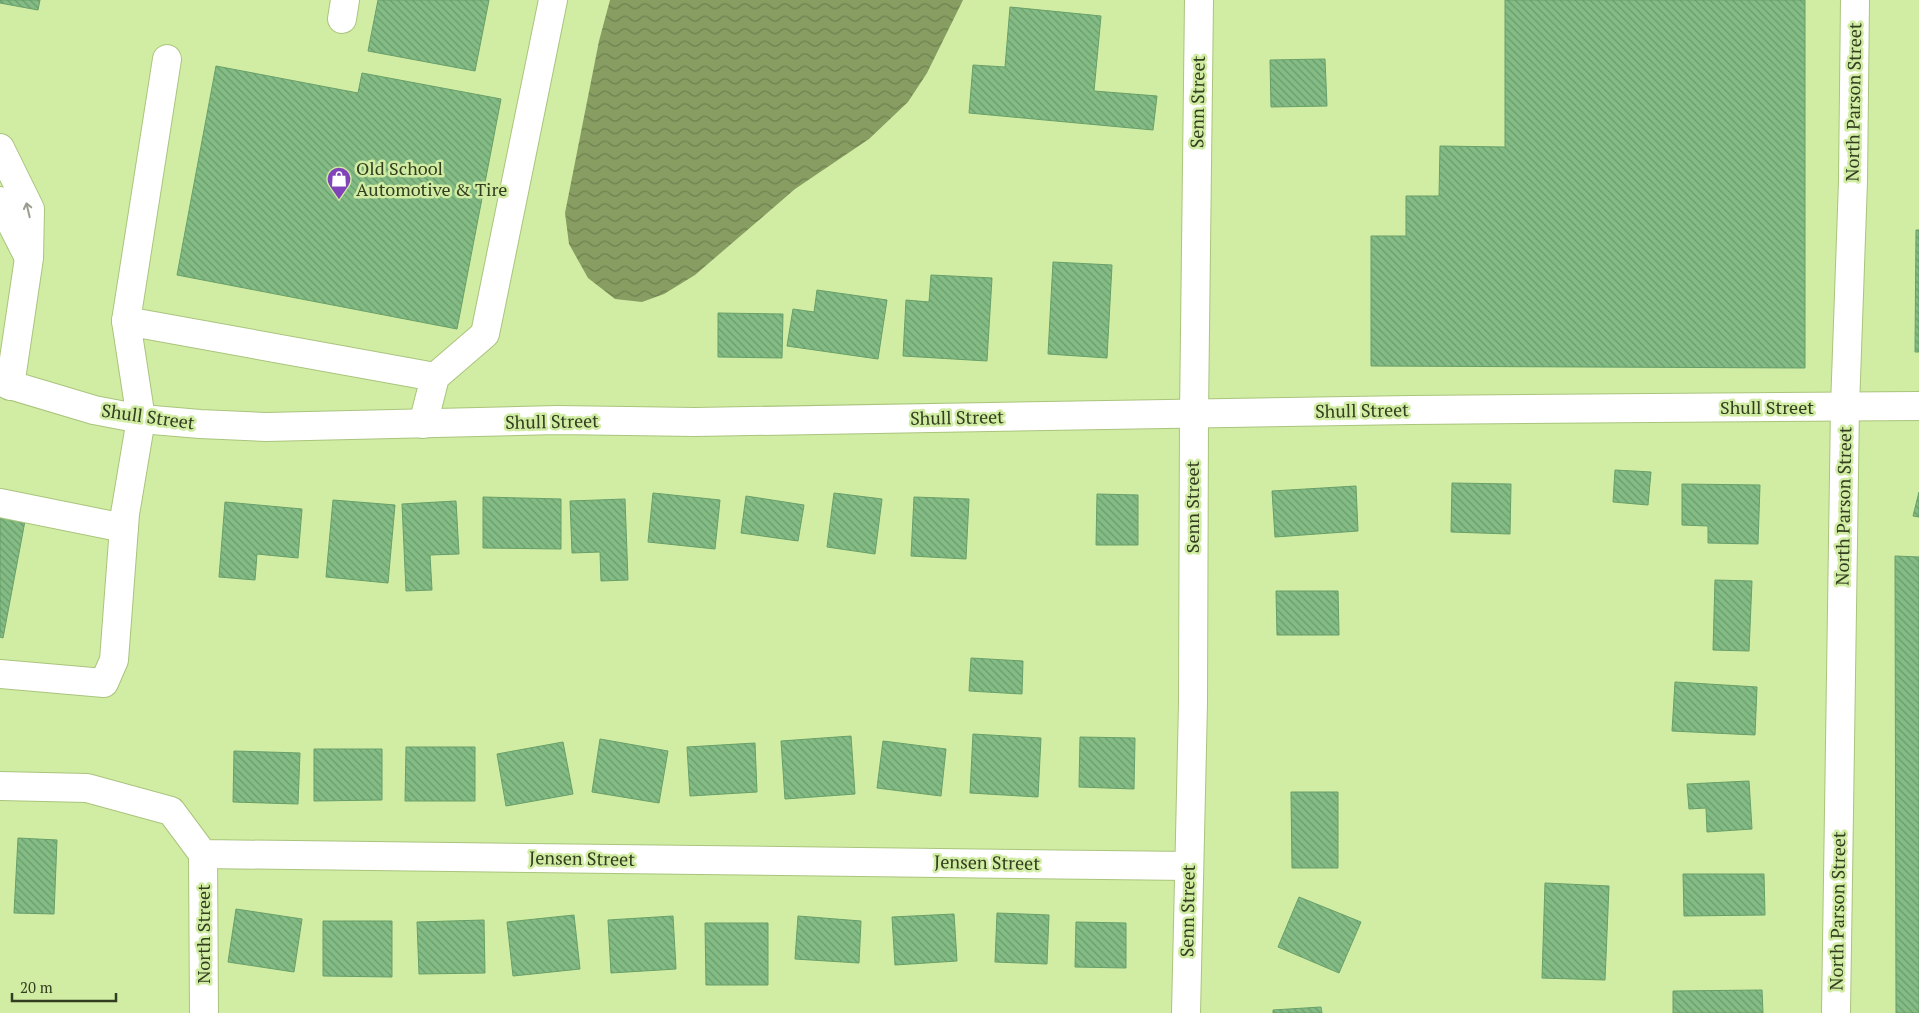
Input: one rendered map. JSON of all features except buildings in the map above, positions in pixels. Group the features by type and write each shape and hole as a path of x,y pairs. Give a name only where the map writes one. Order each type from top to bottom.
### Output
{"street":[{"path":"423,424 435,377 485,334 553,0"},
{"name":"Senn Street","path":"1186,1013 1193,703 1199,0"},
{"name":"North Parson Street","path":"1836,1013 1845,407 1853,180 1855,0"},
{"path":"0,674 104,683 114,660 125,514 141,419 126,321 167,59"},
{"path":"0,148 30,209 29,258 5,384"},
{"path":"0,201 29,258"},
{"path":"0,224 29,258"},
{"path":"126,321 435,377"},
{"name":"Shull Street","path":"5,384 94,410 141,419 266,427 557,420 695,422 1411,410 1919,406"},
{"path":"0,502 124,528"},
{"path":"0,786 86,788 171,811 203,854"},
{"name":"Jensen Street","path":"203,854 1189,866"},
{"name":"North Street","path":"203,854 204,1013"}],"water":[{"path":"610,0 963,0 927,73 908,102 869,139 795,189 695,275 664,294 642,302 615,299 588,278 569,244 565,213 599,41"}],"place":[{"name":"Old School Automotive & Tire","path":"339,200"}]}
